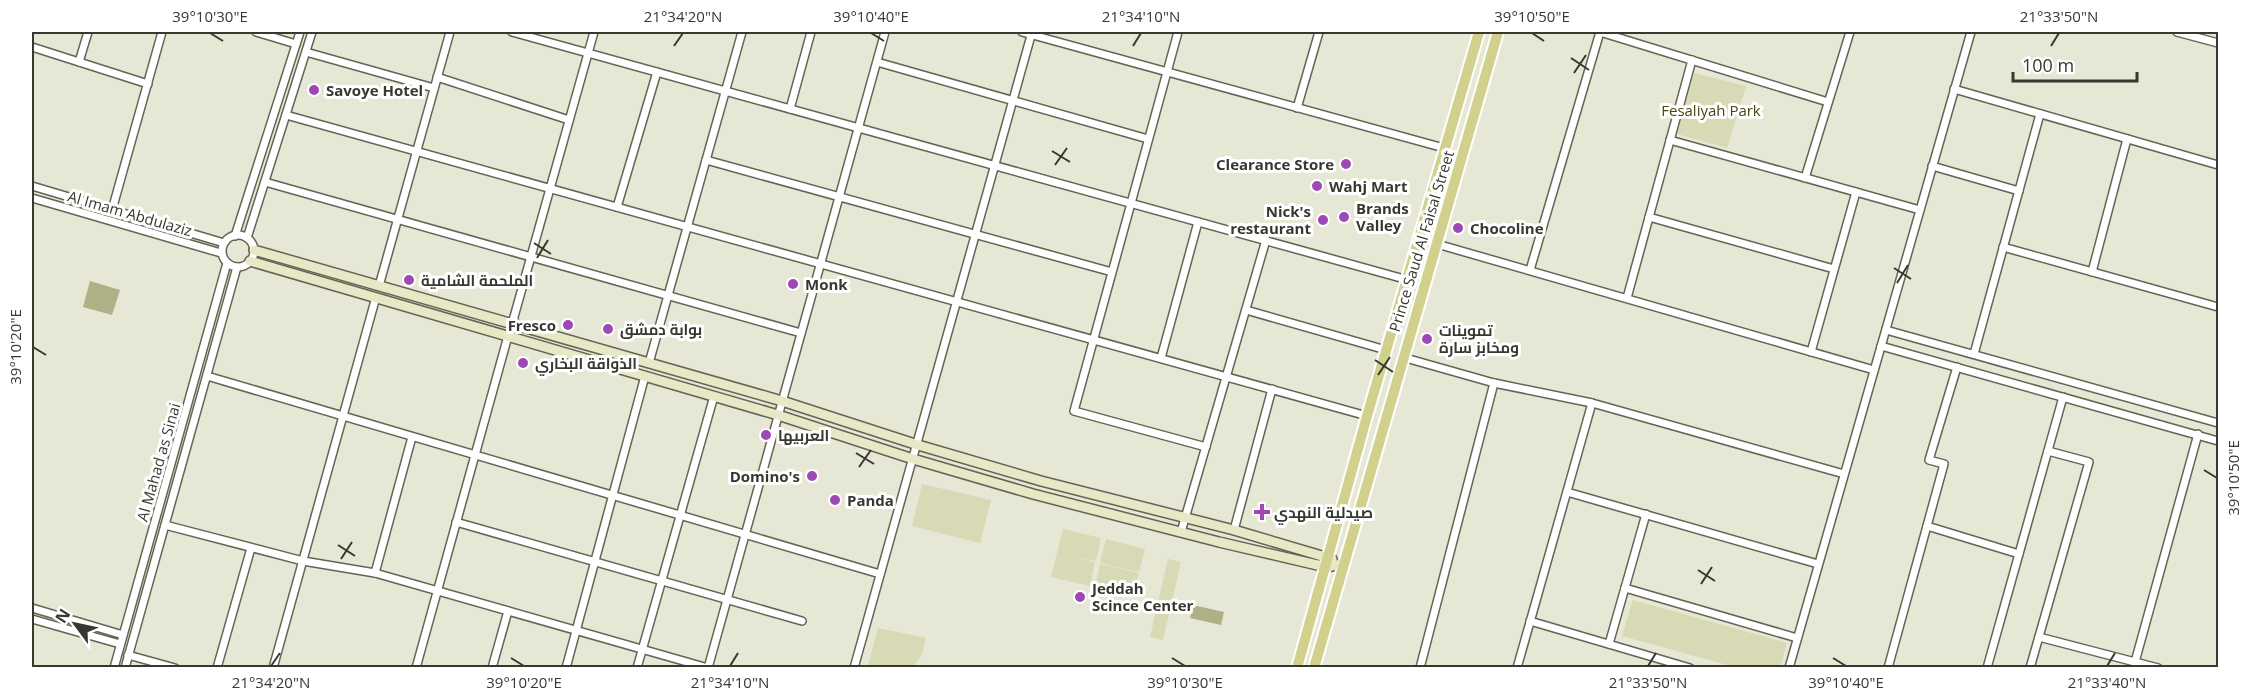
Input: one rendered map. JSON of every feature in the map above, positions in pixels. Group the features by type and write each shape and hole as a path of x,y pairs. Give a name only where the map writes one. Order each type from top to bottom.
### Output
{"main road":[{"name":"Prince Saud Al Faisal Street","path":"1297,668 1367,416 1479,32"},
{"name":"Prince Saud Al Faisal Street","path":"1314,668 1342,564 1498,32"}],"street":[{"path":"79,62 88,32"},
{"path":"112,210 162,32"},
{"path":"256,32 296,44"},
{"path":"235,236 300,32"},
{"path":"247,238 312,32"},
{"path":"379,286 450,32"},
{"path":"512,32 1408,280"},
{"path":"512,324 594,32"},
{"path":"649,363 742,32"},
{"path":"790,109 811,32"},
{"path":"165,525 303,561 375,573 708,668 885,32"},
{"path":"1022,32 1444,148"},
{"path":"1178,32 1074,411 1206,447"},
{"path":"1298,108 1319,32"},
{"path":"1530,270 1600,32 1828,102"},
{"path":"1805,178 1850,32"},
{"path":"1789,668 1971,32"},
{"path":"2178,32 2218,43"},
{"path":"854,668 1031,33"},
{"path":"32,47 148,84"},
{"path":"306,52 434,88"},
{"path":"1627,298 1692,60"},
{"path":"877,62 1148,139"},
{"path":"617,207 657,72"},
{"path":"437,77 569,120"},
{"path":"1954,89 2218,165"},
{"path":"1974,354 2040,114"},
{"path":"286,115 1367,416"},
{"path":"2092,272 2127,139"},
{"path":"1670,140 1920,210"},
{"path":"706,160 1112,272"},
{"path":"1932,166 2019,191"},
{"path":"265,182 801,333"},
{"path":"32,186 224,243"},
{"path":"1811,352 1856,192"},
{"name":"Al Imam Abdulaziz","path":"32,198 221,253"},
{"path":"1649,217 1834,269"},
{"path":"1161,358 1198,222"},
{"path":"240,234 247,238 253,242 254,257 244,267 229,266 221,253 226,239 240,234"},
{"path":"1181,532 1266,240"},
{"path":"1437,244 1874,370"},
{"path":"2003,247 2218,307"},
{"path":"254,250 782,401 918,445 1087,493 1234,530 1328,562"},
{"path":"250,261 714,396 913,459 1085,508 1181,532 1342,564"},
{"name":"Al Mahad as Sinai","path":"114,668 227,263"},
{"name":"Al Mahad as Sinai","path":"125,668 237,267"},
{"path":"273,668 376,297"},
{"path":"1246,310 1386,351"},
{"path":"1886,330 2218,423"},
{"path":"416,668 507,336"},
{"path":"1881,346 2218,441"},
{"path":"1402,357 1494,383 1592,403 1844,474"},
{"path":"1888,668 1944,464 1929,460 1957,367"},
{"path":"207,376 880,574"},
{"path":"566,668 645,376"},
{"path":"1420,668 1494,383"},
{"path":"1234,530 1272,389"},
{"path":"637,668 714,396"},
{"path":"1986,668 2063,397"},
{"path":"1517,668 1592,403"},
{"path":"2135,662 2198,434"},
{"path":"375,573 412,437"},
{"path":"2030,668 2089,462 2048,451"},
{"path":"1567,492 1818,564"},
{"path":"1085,508 1087,493"},
{"path":"1609,644 1646,514"},
{"path":"456,522 802,621"},
{"path":"1927,526 2019,554"},
{"path":"217,668 251,548"},
{"path":"1625,588 1797,638"},
{"path":"32,608 123,635"},
{"path":"492,668 508,611"},
{"path":"32,619 120,645"},
{"path":"1530,621 1690,668"},
{"path":"2039,637 2158,668"},
{"path":"128,655 175,668"}],"green space":[{"name":"Fesaliyah Park","path":"1694,73 1746,86 1727,148 1677,134"},
{"path":"922,484 991,500 980,543 912,526"},
{"path":"1063,529 1101,538 1096,561 1071,556 1095,562 1090,586 1051,577"},
{"path":"1106,539 1145,549 1139,572 1100,563"},
{"path":"1168,559 1181,562 1163,640 1150,637"},
{"path":"1100,564 1139,573 1133,596 1095,587"},
{"path":"1633,600 1787,643 1780,667 1735,667 1622,636"},
{"path":"878,628 926,638 922,654 913,667 868,667"}],"shaded area":[{"path":"90,281 120,290 112,315 83,307"},
{"path":"1193,605 1224,612 1221,625 1190,618"}],"place":[{"name":"Savoye Hotel","path":"314,90"},
{"name":"Clearance Store","path":"1346,164"},
{"name":"Wahj Mart","path":"1317,186"},
{"name":"Brands Valley","path":"1344,217"},
{"name":"Nick's restaurant","path":"1323,220"},
{"name":"Chocoline","path":"1458,228"},
{"name":"الملحمة الشامية","path":"409,280"},
{"name":"Monk","path":"793,284"},
{"name":"Fresco","path":"568,325"},
{"name":"بوابة دمشق","path":"608,329"},
{"name":"تموينات ومخابز سارة","path":"1427,339"},
{"name":"الذواقة البخاري","path":"523,363"},
{"name":"العربيها","path":"766,435"},
{"name":"Domino's","path":"812,476"},
{"name":"Panda","path":"835,500"},
{"name":"صيدلية النهدي","path":"1262,512"},
{"name":"Jeddah Scince Center","path":"1080,597"}]}
